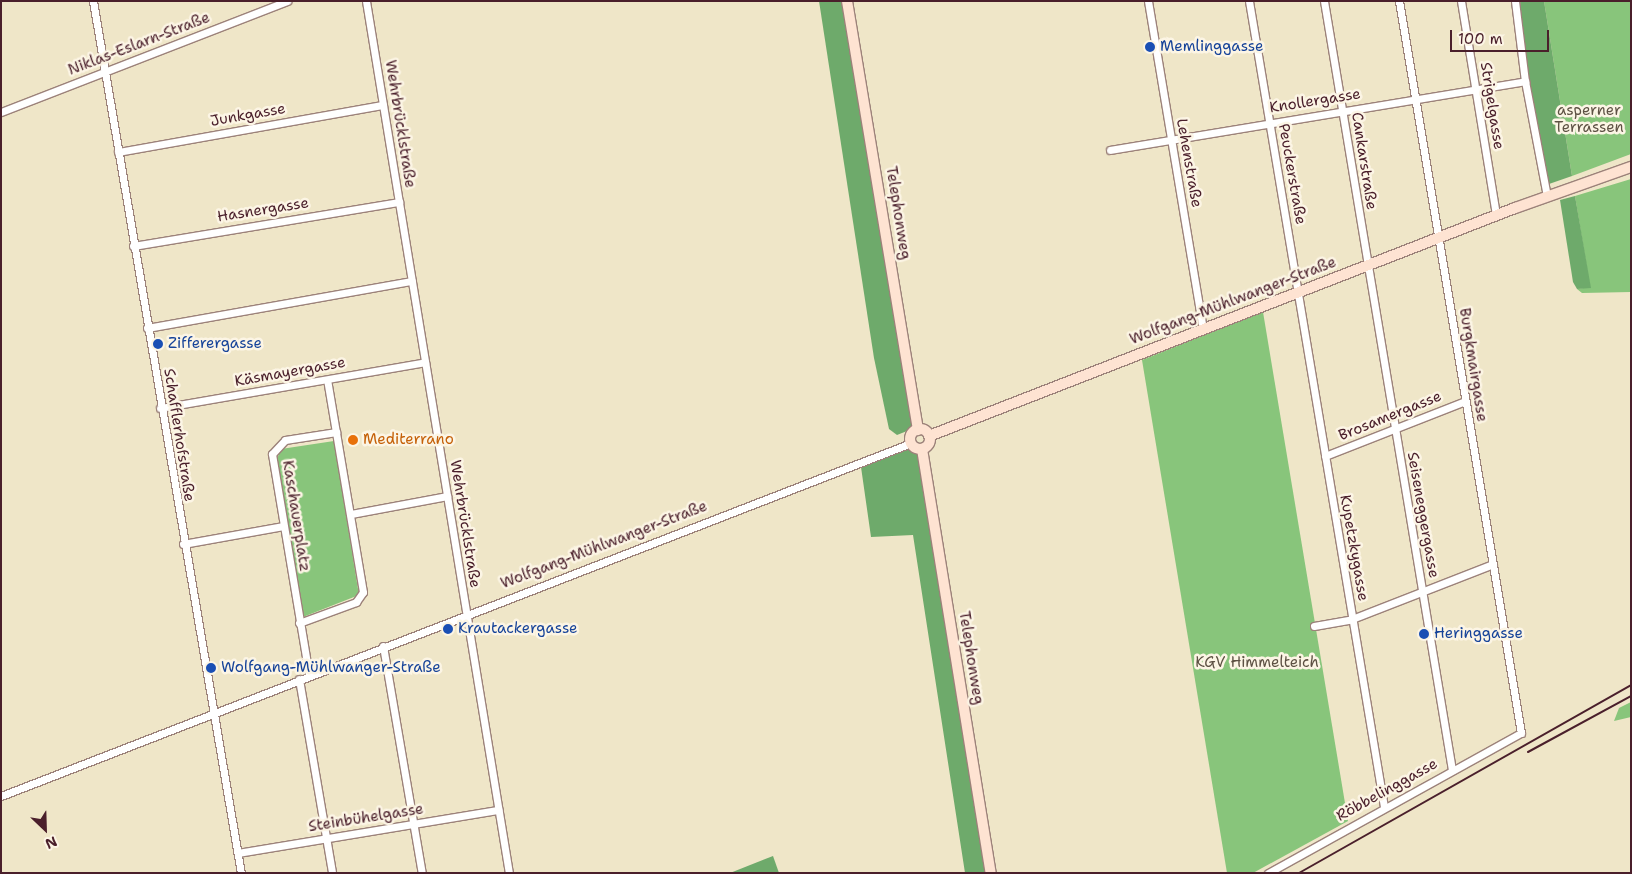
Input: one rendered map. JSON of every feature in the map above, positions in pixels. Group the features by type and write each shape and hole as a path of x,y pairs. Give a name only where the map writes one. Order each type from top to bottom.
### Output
{"street":[{"name":"Schafflerhofstraße","path":"93,1 183,544 241,873"},
{"name":"Niklas-Eslarn-Straße","path":"1,112 287,1"},
{"name":"Wehrbrücklstraße","path":"366,1 509,873"},
{"name":"Telephonweg","path":"847,1 918,430"},
{"name":"Lehenstraße","path":"1148,1 1203,329"},
{"name":"Peuckerstraße","path":"1249,1 1299,292"},
{"name":"Cankarstraße","path":"1324,1 1367,265"},
{"name":"Burgkmairgasse","path":"1399,1 1521,733"},
{"name":"Strigelgasse","path":"1461,1 1496,215"},
{"path":"1516,1 1525,81 1547,196"},
{"name":"Knollergasse","path":"1110,150 1525,81"},
{"name":"Junkgasse","path":"118,152 383,104"},
{"name":"Wolfgang-Mühlwanger-Straße","path":"929,436 1496,215 1631,167"},
{"name":"Hasnergasse","path":"133,246 399,202"},
{"name":"Seiseneggergasse","path":"1367,265 1452,770"},
{"path":"147,328 412,281"},
{"name":"Kupetzkygasse","path":"1299,292 1384,807"},
{"name":"Käsmayergasse","path":"160,408 425,362"},
{"path":"299,623 361,598 364,586 327,380"},
{"name":"Brosamergasse","path":"1325,456 1465,401"},
{"path":"918,430 929,436 929,442 922,449 911,443 912,434 918,430"},
{"name":"Kaschauerplatz","path":"309,675 272,454 285,440 336,432"},
{"name":"Wolfgang-Mühlwanger-Straße","path":"1,796 214,714 383,646 911,443"},
{"name":"Telephonweg","path":"922,449 991,873"},
{"path":"351,514 447,496"},
{"path":"183,544 283,526"},
{"path":"1314,626 1352,619 1493,564"},
{"path":"383,646 422,873"},
{"path":"299,679 332,873"},
{"name":"Röbbelinggasse","path":"1268,873 1384,807 1521,733"},
{"name":"Steinbühelgasse","path":"238,852 498,810"}],"green space":[{"path":"819,1 842,1 914,424 912,429 897,435 889,429 874,358"},
{"path":"1520,1 1544,1 1572,176 1549,184 1528,77"},
{"name":"asperner Terrassen","path":"1544,1 1631,1 1631,154 1572,176"},
{"path":"1631,179 1631,292 1582,293 1577,289 1590,287 1575,196"},
{"path":"1575,196 1591,288 1577,289 1573,282 1560,200"},
{"name":"KGV Himmelteich","path":"1263,312 1348,821 1253,873 1227,873 1142,360"},
{"path":"334,441 359,595 303,617 277,459 281,449"},
{"path":"903,449 910,449 917,454 987,873 965,873 913,535 871,537 861,467"},
{"path":"1631,702 1631,717 1614,721 1619,708"},
{"path":"773,856 779,873 730,873"}],"railway":[{"path":"1299,873 1631,685"},
{"path":"1528,752 1631,696"}],"place":[{"name":"Memlinggasse","path":"1150,47"},
{"name":"Zifferergasse","path":"158,344"},
{"name":"Mediterrano","path":"353,440"},
{"name":"Krautackergasse","path":"448,629"},
{"name":"Heringgasse","path":"1424,634"},
{"name":"Wolfgang-Mühlwanger-Straße","path":"211,668"}]}
